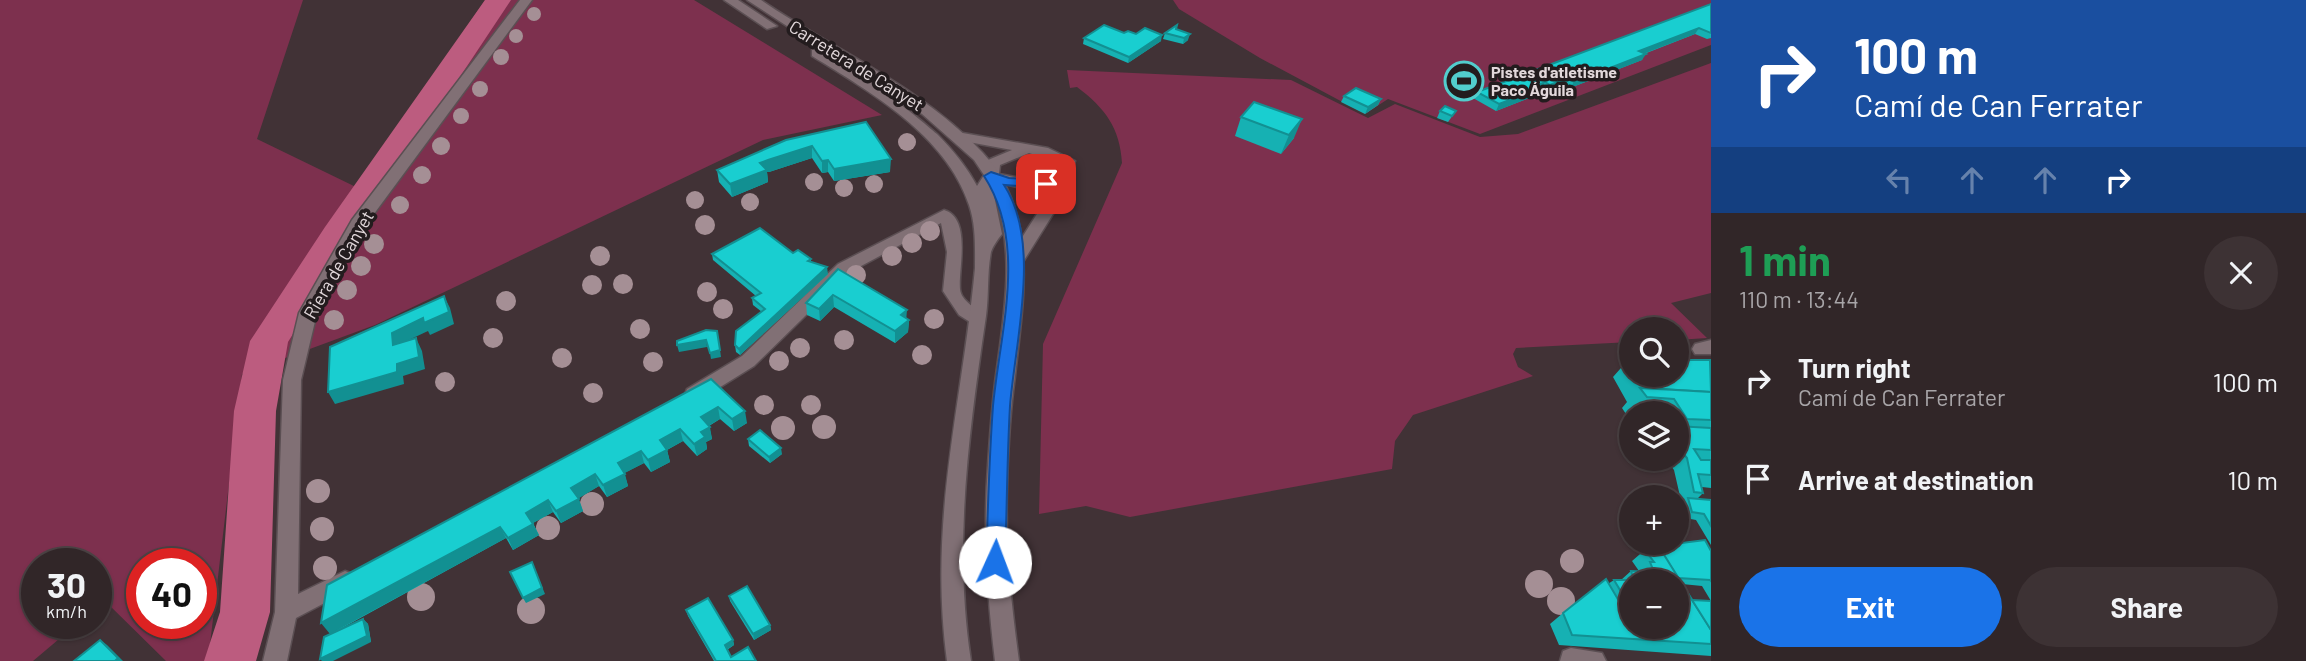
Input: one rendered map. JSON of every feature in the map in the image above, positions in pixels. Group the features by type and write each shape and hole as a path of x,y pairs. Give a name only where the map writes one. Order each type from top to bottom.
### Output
{"street":[{"name":"Riera de Canyet","path":"275,661 286,612 292,380 308,313 358,224 526,0"},
{"name":"Carretera de Canyet","path":"730,0 894,103 941,147 978,206 982,253 953,496 952,613 959,661"},
{"name":"Carretera de Canyet","path":"753,0 902,92 957,135 981,160 1002,192 1011,217 1017,258 1002,408 995,562 1007,661"},
{"path":"894,103 908,106 918,114 947,138 977,170 1007,182 1046,184 1061,179"},
{"path":"957,135 1048,152 1068,161 1050,206 1017,258"},
{"path":"982,253 994,234 984,188 991,176 993,163 1026,149"},
{"path":"683,401 748,361 844,268 944,215 951,226 956,258 951,291 965,311 976,318"},
{"path":"286,612 358,574"}],"shaded area":[{"path":"0,0 303,0 257,139 358,188 485,0 694,0 882,115 763,140 375,325 242,374 217,585 217,548 126,548 126,622 112,608 112,548 21,548 21,639 59,639 33,661 0,661"},
{"name":"Pistes d'atletisme Paco Águila","path":"1173,0 1711,0 1711,45 1480,134 1388,99 1365,114 1260,58 1179,9"},
{"path":"1711,63 1711,293 1671,303 1685,317 1619,317 1619,343 1516,348 1513,354 1518,367 1533,376 1413,415 1395,441 1392,469 1130,517 1086,506 1039,514 1043,344 1122,163 1118,139 1109,120 1087,95 1077,87 1070,88 1067,70 1291,80 1368,118 1395,104 1480,137 1518,134"},
{"path":"1689,320 1707,338 1689,339"},
{"path":"144,639 211,639 208,661 166,661"}],"building":[{"path":"1711,4 1711,33 1699,28 1639,51 1646,54 1574,82 1567,78 1550,85 1545,82 1531,88 1536,90 1499,104 1477,92"},
{"path":"1104,25 1124,33 1128,31 1136,34 1145,28 1162,35 1129,57 1084,38"},
{"path":"1177,25 1176,29 1190,34 1184,38 1165,33"},
{"path":"1356,88 1381,99 1368,107 1344,96"},
{"path":"1254,102 1302,119 1289,135 1241,117"},
{"path":"1445,106 1456,111 1452,116 1440,111"},
{"path":"866,122 891,159 834,169 828,160 822,161 812,146 760,163 767,170 730,184 717,170 786,140"},
{"path":"760,228 793,253 798,250 811,259 808,261 827,267 739,349 735,345 736,331 765,309 752,298 761,293 712,254"},
{"path":"838,269 907,310 901,315 909,320 895,331 833,295 819,309 806,303"},
{"path":"444,296 449,312 424,323 423,318 392,333 393,345 416,338 419,357 397,364 397,372 328,392 330,347"},
{"path":"706,330 717,331 720,350 710,353 706,340 677,345 677,341"},
{"path":"1689,360 1710,360 1711,392 1645,388 1689,387"},
{"path":"711,379 745,411 732,419 718,407 701,417 710,427 701,432 705,437 694,444 680,429 660,440 667,450 648,460 641,451 618,463 625,474 603,485 595,474 571,488 579,499 556,511 548,500 526,513 533,524 508,538 500,527 321,623 327,585"},
{"path":"1640,388 1711,392 1711,420 1689,419 1689,401 1647,397"},
{"path":"1689,427 1711,428 1711,450 1694,449 1701,460 1711,460 1711,475 1698,474 1703,493 1694,492 1689,468"},
{"path":"760,430 781,448 769,457 748,439"},
{"path":"1689,498 1711,500 1711,526 1704,514 1692,512"},
{"path":"1705,540 1711,551 1711,581 1689,579 1689,569 1672,569 1664,555 1689,555 1689,542"},
{"path":"1649,555 1664,555 1673,569 1653,569 1650,562 1654,562"},
{"path":"532,562 542,588 523,598 510,572"},
{"path":"1606,579 1619,601 1619,638 1572,635 1563,613"},
{"path":"747,586 770,625 753,634 729,596"},
{"path":"1689,595 1711,630 1711,644 1634,639 1689,639"},
{"path":"708,598 733,640 725,645 731,657 748,647 756,661 716,661 686,610"},
{"path":"1692,600 1711,601 1711,630"},
{"path":"363,619 367,636 320,659 324,637"},
{"path":"100,640 118,658 115,661 74,661"}],"waterway":[{"path":"230,661 245,612 255,411 269,341 337,235 498,0"}],"place":[{"name":"Pistes d'atletisme Paco Águila","path":"1464,81"}],"route":[{"path":"995,562 1002,408 1017,258 1011,217 1002,192 991,176 1007,182 1046,184"}]}
